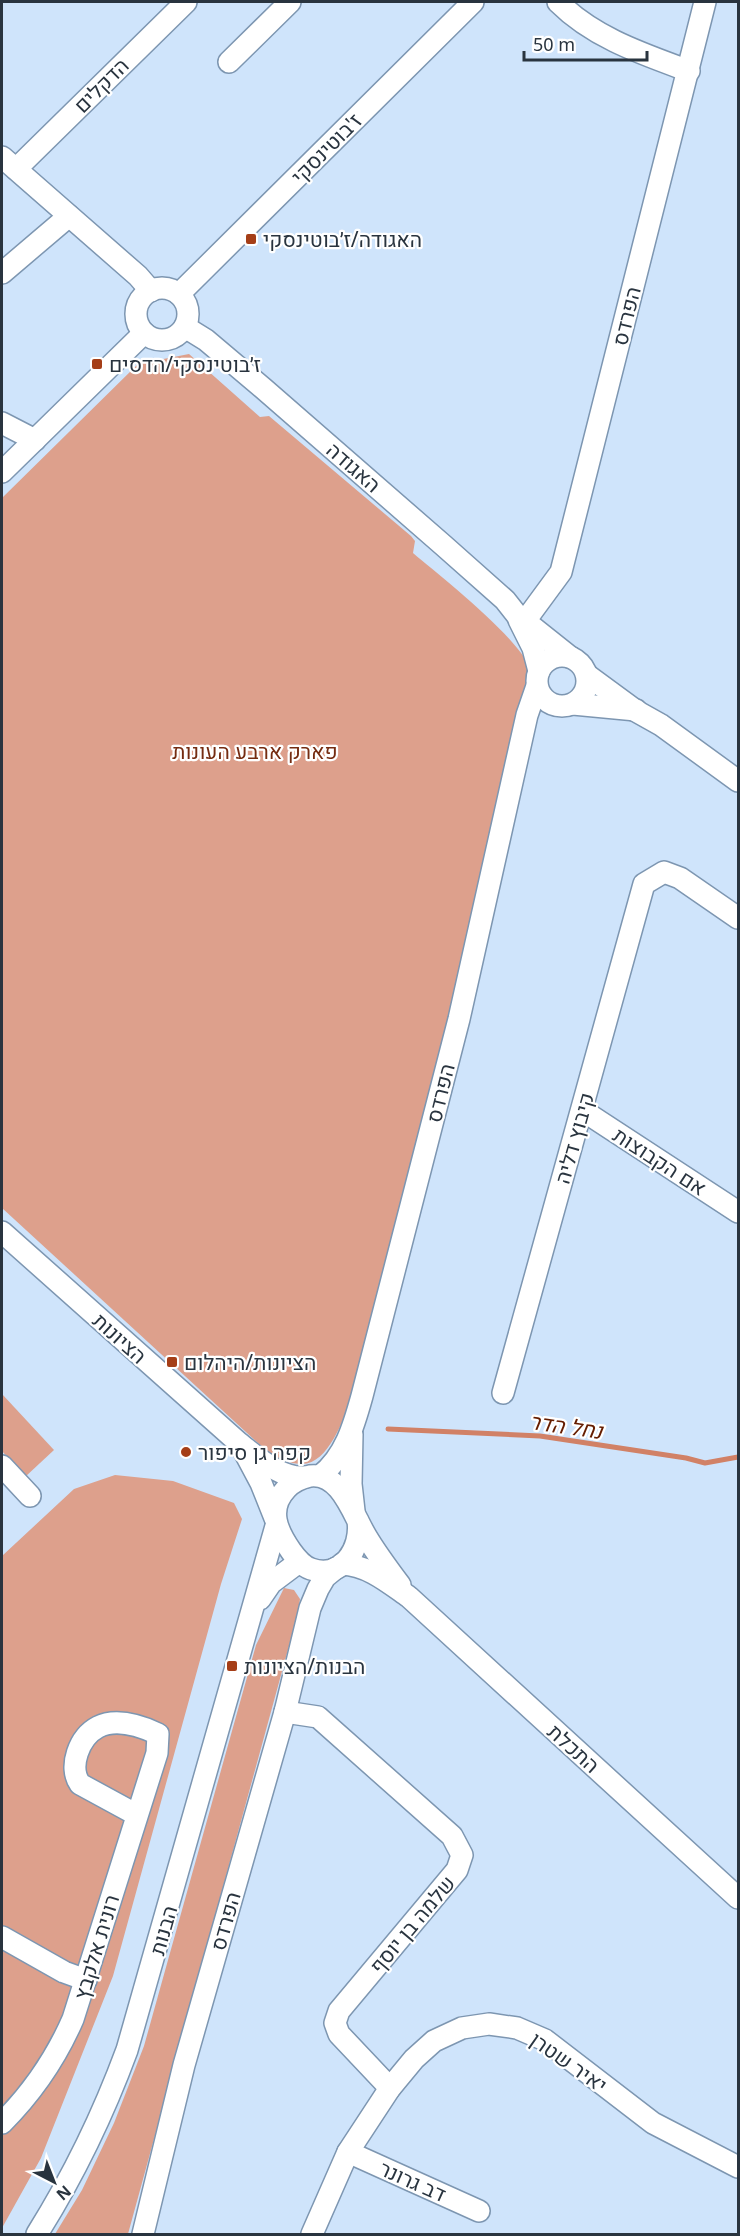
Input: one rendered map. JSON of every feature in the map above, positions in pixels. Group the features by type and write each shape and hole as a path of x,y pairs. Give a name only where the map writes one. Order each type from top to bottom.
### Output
{"street":[{"name":"הדקלים","path":"9,163 186,2"},
{"path":"229,62 290,2"},
{"name":"ז'בוטינסקי","path":"179,294 473,2"},
{"path":"558,2 597,31 629,49 689,70"},
{"name":"הפרדס","path":"521,617 561,572 705,2"},
{"path":"9,163 138,276 151,291"},
{"path":"2,273 69,216"},
{"path":"161,288 179,294 188,310 185,327 172,339 162,342 144,333 139,327 136,311 142,295 161,288"},
{"name":"האגודה","path":"185,327 206,340 380,489 505,600 521,617 570,657"},
{"path":"2,472 144,333"},
{"path":"2,423 34,440"},
{"name":"האגודה","path":"521,617 533,648 538,678"},
{"path":"636,711 547,702 540,695 538,678 552,658 570,657 581,664 587,675 738,781"},
{"path":"566,705 585,692 587,675"},
{"name":"הפרדס","path":"312,1477 334,1463 352,1431 362,1396 459,1019 527,715 538,678"},
{"name":"הפרדס","path":"519,753 541,723 566,705"},
{"name":"קיבוץ דליה","path":"503,1392 644,884 664,872 680,878 738,918"},
{"name":"אם הקבוצות","path":"582,1110 737,1206"},
{"name":"הציונות","path":"2,1232 239,1443 272,1467 290,1476 312,1477"},
{"name":"הפרדס","path":"352,1431 351,1484 356,1517"},
{"name":"הציונות","path":"239,1443 252,1463 276,1522"},
{"path":"2,1466 30,1496"},
{"path":"312,1477 338,1489 356,1517 359,1536 357,1545 348,1559 339,1566 319,1571 302,1564 276,1522 276,1508 281,1495 292,1484 312,1477"},
{"name":"התכלת","path":"356,1517 372,1546 409,1597"},
{"name":"הבנות","path":"37,2235 84,2153 110,2097 127,2050 253,1612 276,1522"},
{"name":"הפרדס","path":"302,1564 310,1584 310,1608"},
{"name":"הבנות","path":"253,1612 271,1583 302,1564"},
{"name":"הפרדס","path":"143,2235 184,2065 285,1712 310,1608 321,1583 339,1566"},
{"name":"התכלת","path":"339,1566 358,1567 385,1580 409,1597 738,1898"},
{"name":"שלמה בן יוסף","path":"285,1712 318,1717 452,1836 462,1855 457,1870 339,2011 335,2023 339,2034 390,2088"},
{"name":"רונית אלקבץ","path":"2,2123 41,2077 62,2043 86,1980 157,1753 158,1734 142,1727 118,1724 98,1727 85,1739 73,1766 75,1777 80,1784 136,1815"},
{"path":"2,1937 64,1972 86,1980"},
{"name":"יאיר שטרן","path":"312,2235 348,2152 390,2088 414,2059 434,2041 462,2028 489,2024 517,2028 544,2040 653,2123 738,2167"},
{"name":"דב גרונר","path":"348,2152 479,2211"}],"green space":[{"name":"פארק ארבע העונות","path":"189,354 260,417 269,416 411,536 415,541 413,553 500,629 516,646 533,676 530,699 353,1397 340,1427 327,1448 312,1462 302,1464 271,1455 2,1208 2,498 138,364"},
{"path":"2,1394 54,1450 25,1477 2,1451"},
{"path":"115,1475 173,1481 234,1503 242,1519 221,1584 113,1976 41,2158 2,2228 2,1556 74,1489"},
{"path":"284,1588 294,1590 300,1599 298,1613 128,2234 55,2234 82,2190 114,2123 144,2046 256,1645"}],"waterway":[{"name":"נחל הדר","path":"388,1429 540,1436 686,1458 705,1463 738,1457"}],"place":[{"name":"האגודה/ז׳בוטינסקי","path":"251,239"},
{"name":"ז׳בוטינסקי/הדסים","path":"97,364"},
{"name":"הציונות/היהלום","path":"172,1362"},
{"name":"קפה גן סיפור","path":"186,1452"},
{"name":"הבנות/הציונות","path":"232,1666"}]}
